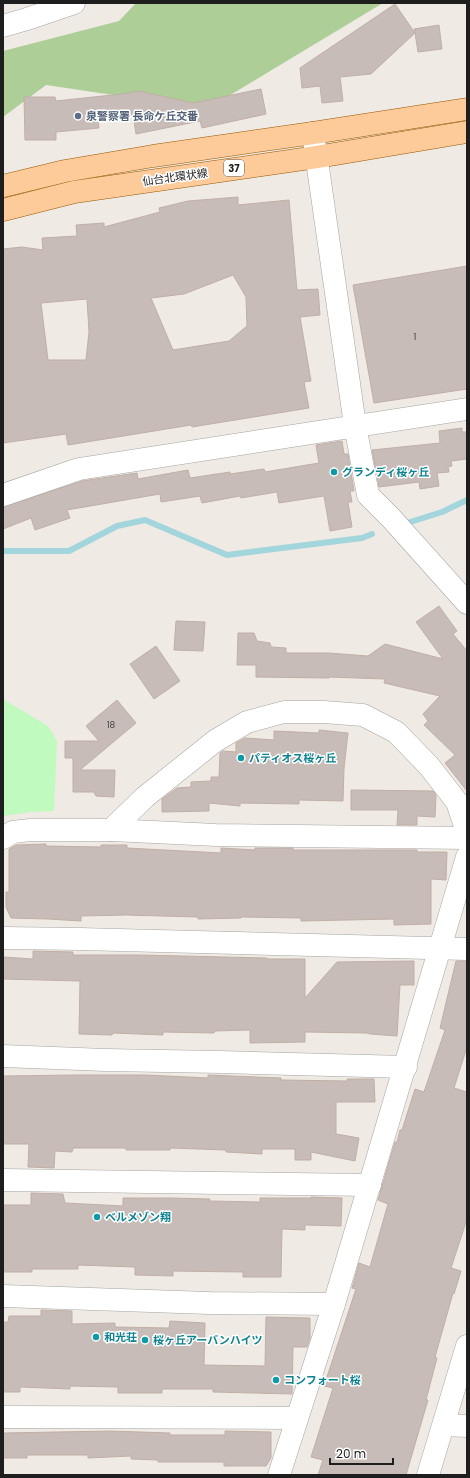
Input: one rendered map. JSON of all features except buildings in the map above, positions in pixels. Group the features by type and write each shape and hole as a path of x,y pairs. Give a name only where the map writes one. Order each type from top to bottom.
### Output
{"main road":[{"name":"37","path":"3,186 65,171 153,156 467,109"},
{"name":"仙台北環状線","path":"3,210 74,192 317,157 467,132"}],"street":[{"path":"3,26 74,3"},
{"path":"314,133 355,425 368,495 391,518 467,603"},
{"path":"3,495 79,469 355,425 467,409"},
{"path":"111,830 145,797 215,741 247,722 284,712 324,712 363,715 396,732 429,766 457,802 467,832"},
{"path":"3,838 13,832 24,831 111,830 216,835 467,838"},
{"path":"279,1475 334,1304 406,1067 467,857"},
{"path":"3,938 467,949"},
{"path":"3,1056 105,1060 406,1067"},
{"path":"3,1180 370,1185"},
{"path":"3,1296 209,1303 334,1304"},
{"path":"428,1475 467,1346"},
{"path":"3,1417 297,1418"},
{"path":"444,1425 467,1426"}],"green space":[{"path":"136,3 383,3 207,109 46,85 3,117 3,51 119,21"},
{"path":"3,699 48,726 57,741 54,811 31,812 3,816"}],"waterway":[{"path":"407,523 442,512 467,500"},
{"path":"3,551 69,551 117,526 145,520 227,555 362,538 372,534"}],"place":[{"name":"泉警察署 長命ケ丘交番","path":"78,116"},
{"name":"グランディ桜ヶ丘","path":"334,472"},
{"name":"パティオス桜ヶ丘","path":"241,758"},
{"name":"ベルメゾン翔","path":"97,1217"},
{"name":"和光荘","path":"96,1337"},
{"name":"桜ヶ丘アーバンハイツ","path":"145,1340"},
{"name":"コンフォート桜","path":"276,1380"}]}
